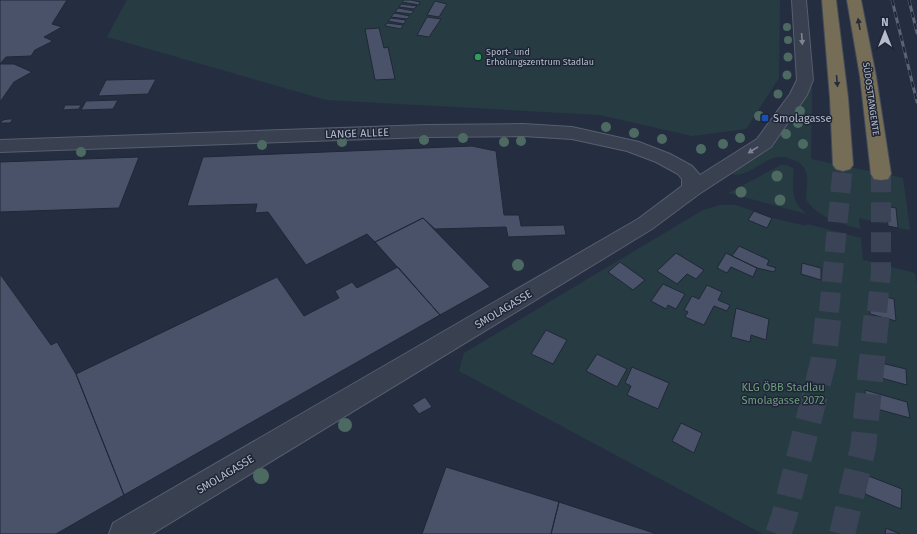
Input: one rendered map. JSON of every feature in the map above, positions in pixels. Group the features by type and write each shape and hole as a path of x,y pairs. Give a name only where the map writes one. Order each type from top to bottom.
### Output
{"highway":[{"path":"829,0 839,98 843,165"},
{"name":"SÜDOSTTANGENTE","path":"854,0 868,76 881,174"}],"street":[{"name":"SMOLAGASSE","path":"124,534 639,228 692,189 764,143 798,95 805,80 799,0"},
{"name":"LANGE ALLEE","path":"0,146 427,130 523,130 572,134 632,146 663,158 685,170 692,178 692,189"}],"green space":[{"name":"Sport- und Erholungszentrum Stadlau","path":"127,0 780,0 779,78 746,129 692,136 600,115 326,100 107,37"},
{"path":"812,85 811,159 903,178 910,230 898,228 896,208 888,224 859,218 860,229 837,222 816,211 806,199 806,171 799,163 784,157 772,158 746,173 734,174 728,171 772,144"},
{"path":"781,165 787,165 794,169 793,188 795,200 807,214 728,193"},
{"name":"KLG ÖBB Stadlau Smolagasse 2072","path":"720,205 736,205 772,218 806,226 807,224 861,238 863,260 915,273 917,285 917,534 763,534 459,371 464,353 703,210"}],"building":[{"path":"0,0 67,0 52,24 62,27 44,37 53,41 35,50 31,56 6,57 0,64"},
{"path":"404,0 420,2 419,5 402,2"},
{"path":"435,1 447,4 439,17 427,15"},
{"path":"401,4 417,6 414,9 399,7"},
{"path":"398,8 414,11 411,14 395,12"},
{"path":"394,13 410,16 407,19 391,17"},
{"path":"427,17 441,19 429,37 417,35"},
{"path":"391,18 406,20 404,24 388,21"},
{"path":"387,23 403,25 401,29 385,26"},
{"path":"379,28 384,48 388,47 395,79 375,80 365,29"},
{"path":"0,64 14,64 32,72 14,82 0,102"},
{"path":"156,79 148,94 98,96 106,80"},
{"path":"118,100 113,109 81,110 86,101"},
{"path":"65,105 81,105 79,109 63,110"},
{"path":"13,119 10,123 0,123 3,120"},
{"path":"472,146 496,151 504,215 519,215 521,226 564,225 566,235 508,237 506,227 435,229 423,218 375,242 367,234 306,265 268,212 255,213 257,204 187,206 203,157"},
{"path":"139,157 119,208 0,212 0,162"},
{"path":"886,206 896,208 898,228 888,226"},
{"path":"754,211 772,218 767,228 748,220"},
{"path":"423,218 490,287 440,315 375,242"},
{"path":"739,246 769,260 767,265 776,268 774,272 757,268 732,256"},
{"path":"676,253 704,270 696,279 687,274 677,284 657,271"},
{"path":"726,253 757,268 753,277 731,267 727,273 717,268"},
{"path":"620,262 645,280 633,290 608,272"},
{"path":"802,263 821,268 821,280 801,274"},
{"path":"398,267 440,315 124,495 76,374 277,277 304,316 339,298 335,291 352,282 357,288"},
{"path":"0,274 51,345 57,342 76,374 124,495 56,534 0,534"},
{"path":"663,284 685,294 676,309 668,305 666,309 651,301"},
{"path":"707,285 722,292 718,300 730,305 727,311 714,306 704,325 685,317 688,312 684,310 692,296 699,299"},
{"path":"870,293 894,299 896,321 870,314"},
{"path":"736,308 769,319 766,340 751,335 750,342 731,337"},
{"path":"546,330 567,340 553,364 531,354"},
{"path":"597,354 627,369 617,387 586,371"},
{"path":"869,360 906,369 907,385 870,375"},
{"path":"632,367 669,383 658,409 627,395 631,386 625,383"},
{"path":"865,390 907,402 910,418 866,406"},
{"path":"425,397 432,407 419,414 412,405"},
{"path":"681,423 702,433 694,453 672,441"},
{"path":"446,467 559,502 551,534 422,534"},
{"path":"866,475 902,489 901,509 865,494"},
{"path":"559,502 657,534 551,534"},
{"path":"886,528 900,534 885,534"}],"tunnel":[{"path":"829,312 843,165"},
{"path":"877,312 881,272 881,174"},
{"path":"778,534 784,517 823,363 829,311"},
{"path":"842,534 863,448 877,311"}],"railway":[{"path":"892,0 917,102"},
{"path":"909,0 917,33"}],"place":[{"name":"Sport- und Erholungszentrum Stadlau","path":"478,57"},
{"name":"Smolagasse","path":"765,118"}]}
